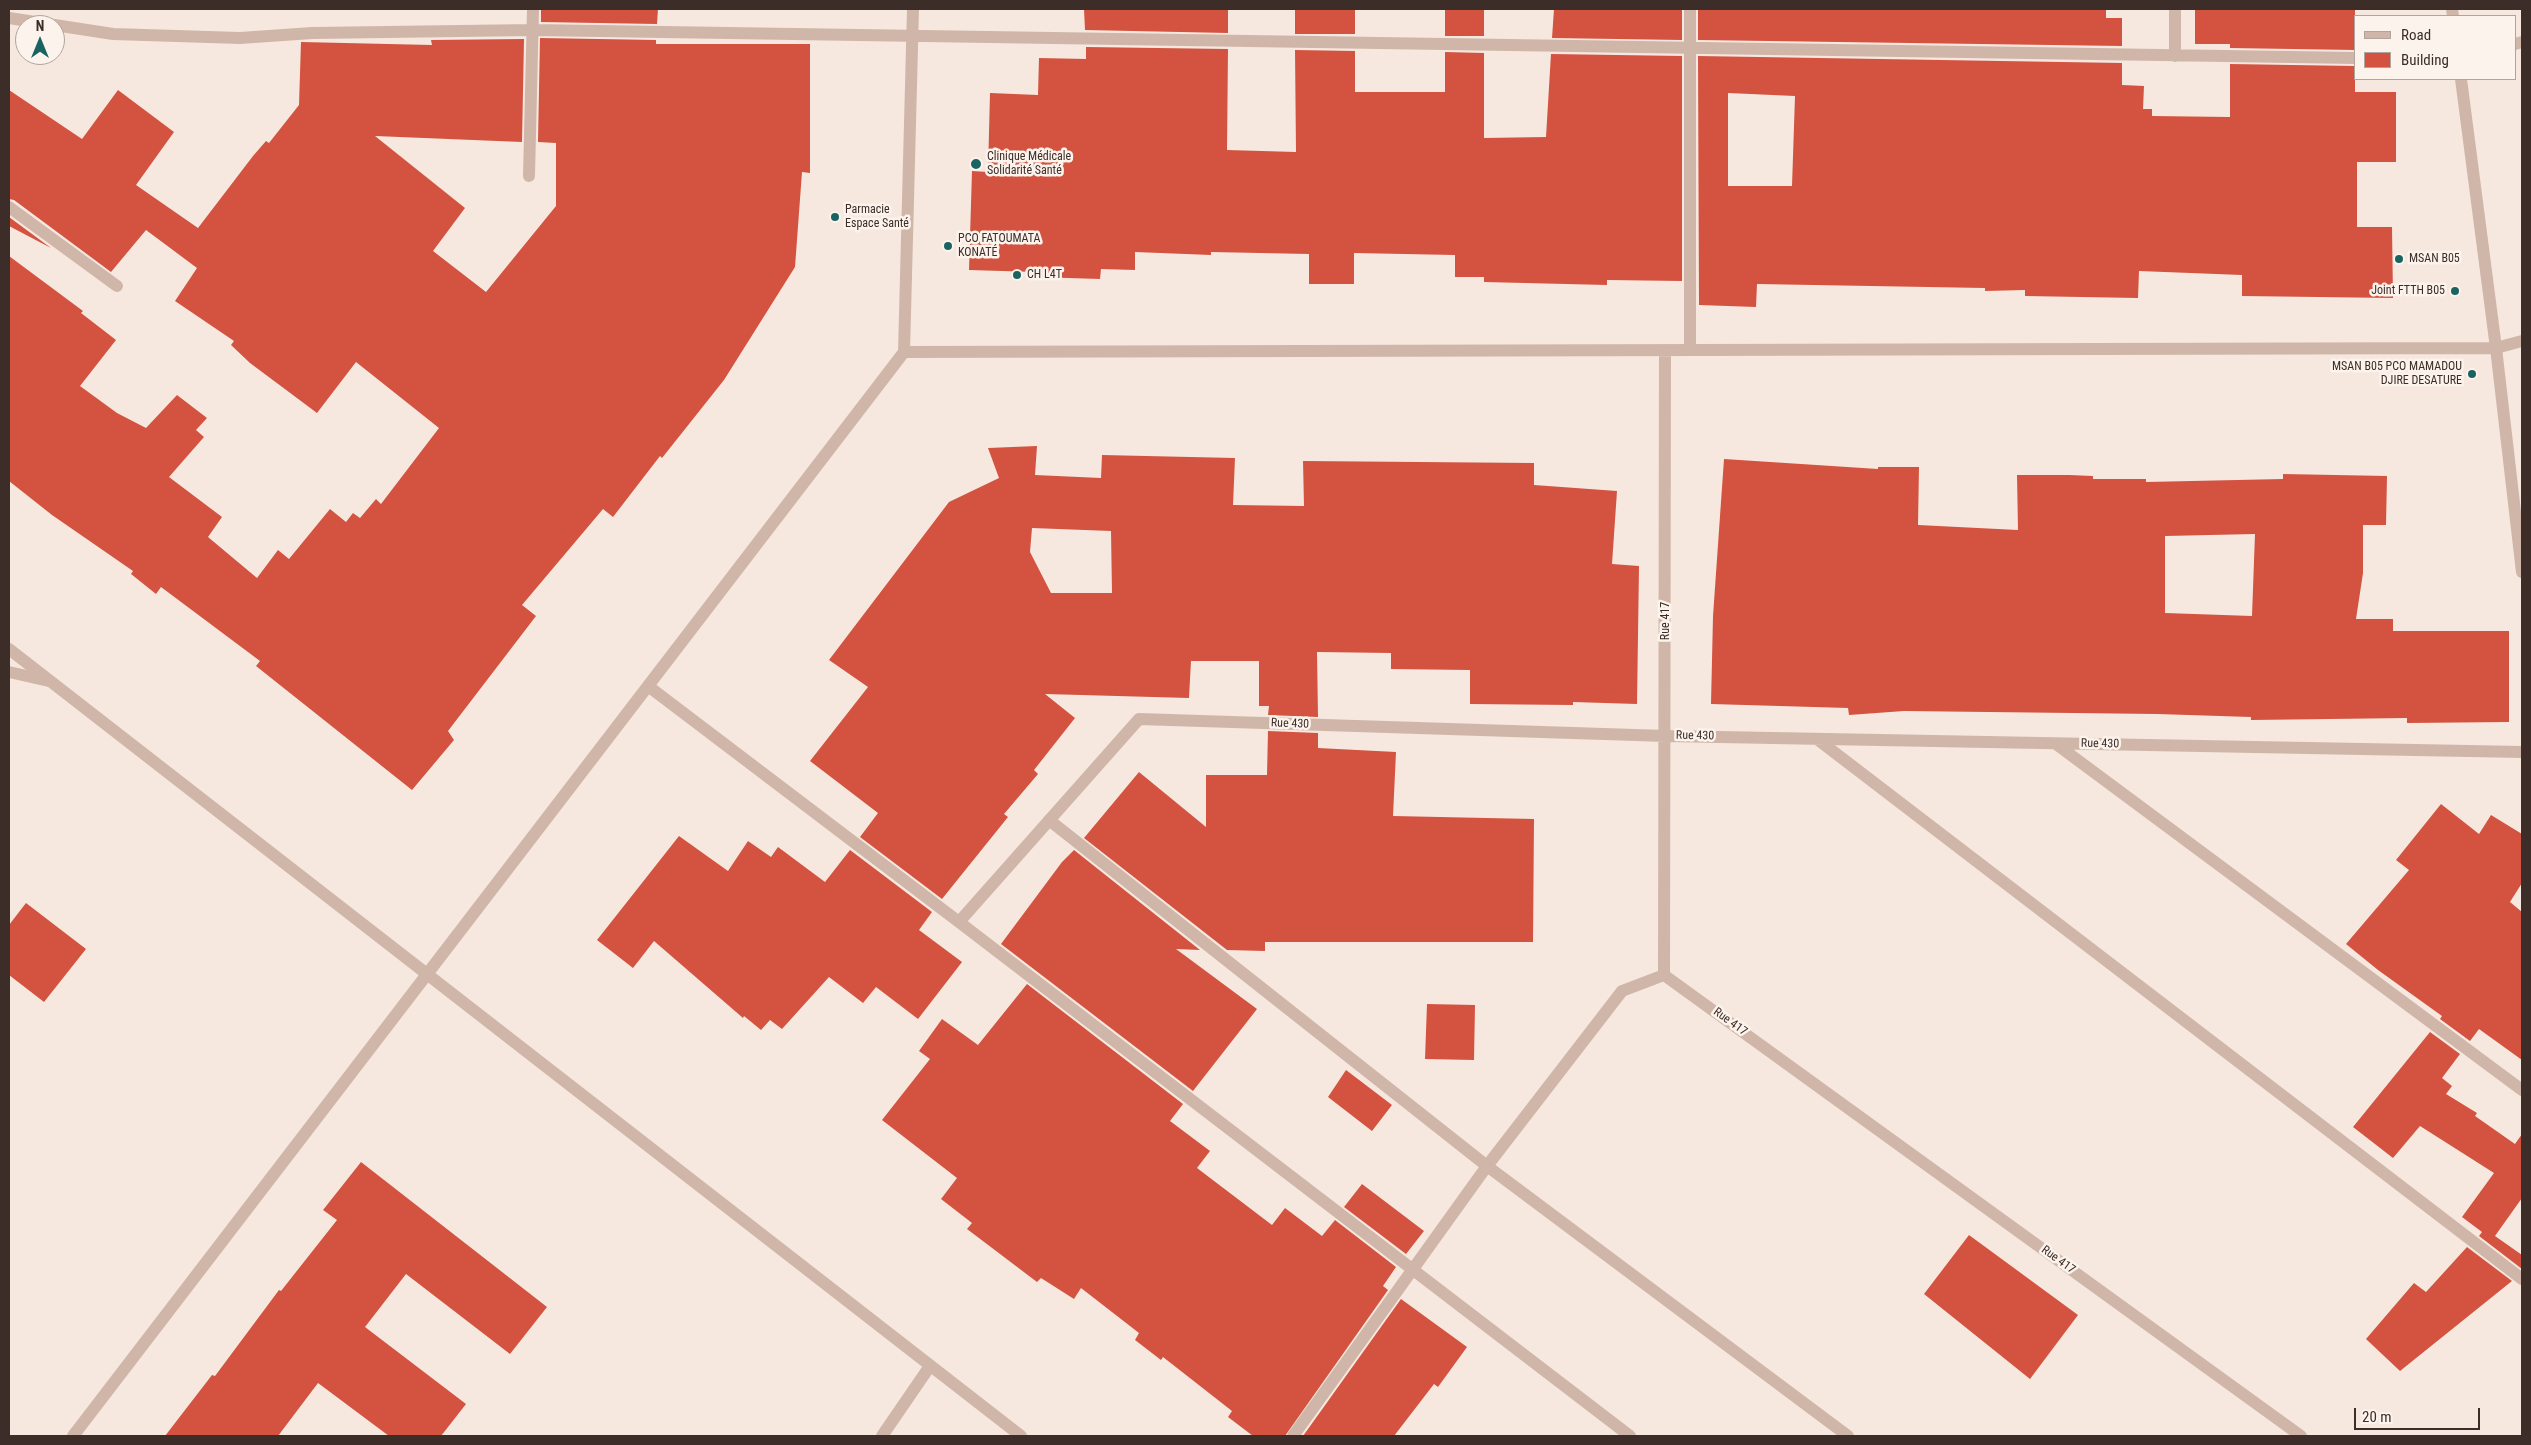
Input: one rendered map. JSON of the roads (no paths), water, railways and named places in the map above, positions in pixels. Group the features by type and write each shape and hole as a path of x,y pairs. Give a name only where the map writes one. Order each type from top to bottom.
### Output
{"street":[{"path":"529,176 533,9"},
{"path":"73,1436 904,352 913,9"},
{"path":"1690,9 1690,350"},
{"path":"2175,9 2175,56"},
{"path":"9,18 114,34 240,38 312,32 533,30 2354,58"},
{"path":"2461,80 2496,348 2522,572"},
{"path":"9,207 117,286"},
{"path":"904,352 2496,348 2522,341"},
{"name":"Rue 417","path":"1665,350 1666,736 1664,975 2301,1436"},
{"path":"9,650 1021,1436"},
{"path":"9,672 49,681"},
{"path":"648,686 1414,1269 1630,1436"},
{"name":"Rue 430","path":"959,922 1139,719 1666,736 2522,752"},
{"path":"1817,739 2522,1279"},
{"path":"2056,744 2522,1090"},
{"path":"1049,820 1487,1166 1848,1436"},
{"path":"1293,1436 1487,1166 1622,991 1664,975"},
{"path":"882,1436 930,1366"}],"place":[{"name":"Clinique Médicale Solidarité Santé","path":"976,164"},
{"name":"Parmacie Espace Santé","path":"835,217"},
{"name":"PCO FATOUMATA KONATÉ","path":"948,246"},
{"name":"MSAN B05","path":"2399,259"},
{"name":"CH L4T","path":"1017,275"},
{"name":"Joint FTTH B05","path":"2455,291"},
{"name":"MSAN B05 PCO MAMADOU DJIRE DESATURE","path":"2472,374"}]}
